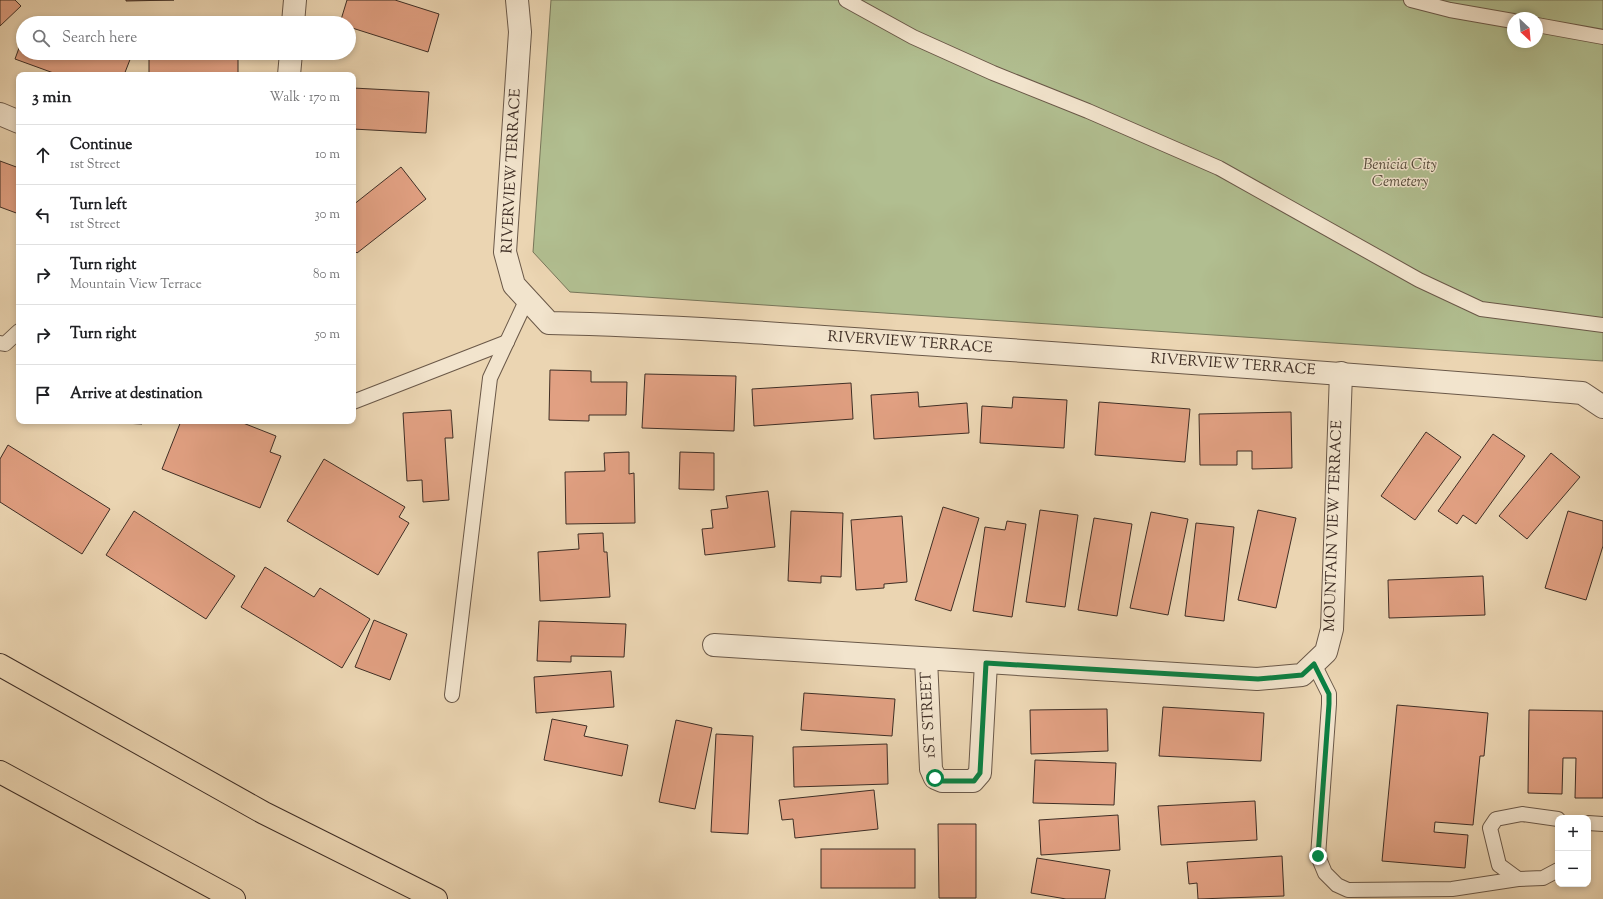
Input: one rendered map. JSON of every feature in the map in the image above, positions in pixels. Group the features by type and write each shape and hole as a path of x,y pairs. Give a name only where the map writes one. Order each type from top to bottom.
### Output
{"highway":[{"path":"0,665 264,813 436,899"},
{"path":"0,772 234,899"}],"street":[{"path":"294,16 295,0"},
{"name":"RIVERVIEW TERRACE","path":"517,0 520,32 505,252 514,285 549,323 622,324 1340,373 1582,394 1603,407"},
{"path":"289,72 290,60"},
{"path":"0,114 16,121"},
{"name":"MOUNTAIN VIEW TERRACE","path":"714,645 1258,679 1302,675 1326,652 1332,629 1340,373"},
{"name":"1ST STREET","path":"926,659 931,769 935,778 942,781 974,781 980,773 986,663"}],"lane":[{"path":"846,0 913,37 993,73 1088,111 1219,168 1419,280 1480,309 1603,325"},
{"path":"1411,0 1450,10 1507,20"},
{"path":"1543,26 1603,37"},
{"path":"452,695 490,378 527,299"},
{"path":"0,343 5,344 16,334"},
{"path":"356,401 507,342"},
{"path":"1314,664 1329,694 1318,856 1323,869 1330,879 1348,890 1452,889 1518,879 1543,878 1555,872"},
{"path":"1518,879 1499,865 1490,828 1496,819 1522,814 1555,819"},
{"path":"1591,823 1603,824"}],"green space":[{"name":"Benicia City Cemetery","path":"551,0 1603,0 1603,361 570,292 533,252"}],"building":[{"path":"0,0 15,0 21,6 0,26"},
{"path":"126,0 174,0 126,1"},
{"path":"347,0 395,0 439,14 428,52 356,29 356,16 342,16"},
{"path":"18,60 130,60 125,72 51,72"},
{"path":"149,60 238,60 238,72 149,72"},
{"path":"356,88 429,92 426,133 356,129"},
{"path":"0,161 16,167 16,213 0,207"},
{"path":"401,167 426,199 357,253 356,203"},
{"path":"550,370 591,371 591,382 627,382 626,415 589,415 589,421 549,420"},
{"path":"645,374 736,376 734,431 642,428"},
{"path":"851,383 853,419 754,426 752,389"},
{"path":"918,392 919,407 967,403 969,433 874,439 871,395"},
{"path":"1013,397 1067,400 1064,448 980,443 982,406 1012,408"},
{"path":"1099,402 1190,409 1185,462 1095,455"},
{"path":"451,410 453,438 445,438 449,500 423,502 422,480 407,481 403,413"},
{"path":"1291,412 1292,468 1252,469 1252,451 1237,451 1237,465 1200,465 1199,414"},
{"path":"180,424 246,424 276,436 270,452 281,456 260,508 162,469"},
{"path":"1426,432 1461,457 1415,520 1381,496"},
{"path":"1493,434 1525,456 1476,524 1463,515 1457,524 1438,511"},
{"path":"8,445 110,509 82,554 0,502 0,459"},
{"path":"629,452 629,474 634,473 635,523 566,524 565,472 605,471 604,453"},
{"path":"680,452 714,453 714,490 679,489"},
{"path":"1551,453 1580,477 1527,539 1499,516"},
{"path":"324,459 405,507 399,517 409,523 378,575 287,521"},
{"path":"768,491 775,547 705,555 702,529 713,528 711,510 728,508 726,496"},
{"path":"943,507 979,518 951,611 915,600"},
{"path":"1040,510 1078,515 1065,607 1026,602"},
{"path":"1258,510 1296,518 1276,608 1238,600"},
{"path":"134,511 235,576 206,619 106,555"},
{"path":"791,511 843,513 841,577 821,576 821,583 788,581"},
{"path":"1568,511 1603,521 1603,546 1586,600 1545,588"},
{"path":"1151,512 1188,519 1168,615 1130,608"},
{"path":"902,516 907,582 884,584 884,588 856,590 851,520"},
{"path":"1094,518 1132,524 1117,616 1078,610"},
{"path":"1007,521 1026,524 1012,617 973,611 985,527 1005,530"},
{"path":"1196,523 1234,527 1224,621 1185,616"},
{"path":"603,533 604,552 607,552 610,597 540,601 538,552 579,549 578,534"},
{"path":"265,567 314,597 320,588 370,619 342,668 241,607"},
{"path":"1483,576 1485,615 1389,618 1388,580"},
{"path":"374,620 407,634 390,680 355,667"},
{"path":"539,621 626,624 624,657 571,656 571,662 537,661"},
{"path":"611,671 614,707 536,713 534,677"},
{"path":"804,693 895,699 892,736 801,730"},
{"path":"1397,705 1488,713 1484,756 1480,756 1473,825 1435,822 1434,832 1468,835 1465,868 1382,861"},
{"path":"1163,707 1264,713 1261,761 1159,756"},
{"path":"1107,709 1108,751 1031,754 1030,710"},
{"path":"1529,710 1603,711 1603,798 1575,798 1576,758 1563,758 1562,794 1528,793"},
{"path":"552,719 587,726 584,736 628,745 622,776 544,760"},
{"path":"676,720 712,728 695,809 659,802"},
{"path":"716,734 753,736 748,834 711,832"},
{"path":"887,744 888,784 794,787 793,747"},
{"path":"1035,760 1116,763 1114,805 1033,803"},
{"path":"874,790 878,829 795,838 793,819 782,820 779,800"},
{"path":"1255,801 1257,840 1161,845 1158,806"},
{"path":"1118,815 1120,850 1041,855 1039,820"},
{"path":"938,824 976,824 976,898 939,898"},
{"path":"821,849 915,849 915,888 821,888"},
{"path":"1282,856 1284,896 1198,899 1197,883 1189,884 1187,862"},
{"path":"1037,858 1110,870 1105,899 1066,899 1031,893"}],"route":[{"path":"935,778 942,781 974,781 978,778 980,773 986,663 1258,679 1302,675 1314,664 1329,694 1318,856"}]}
